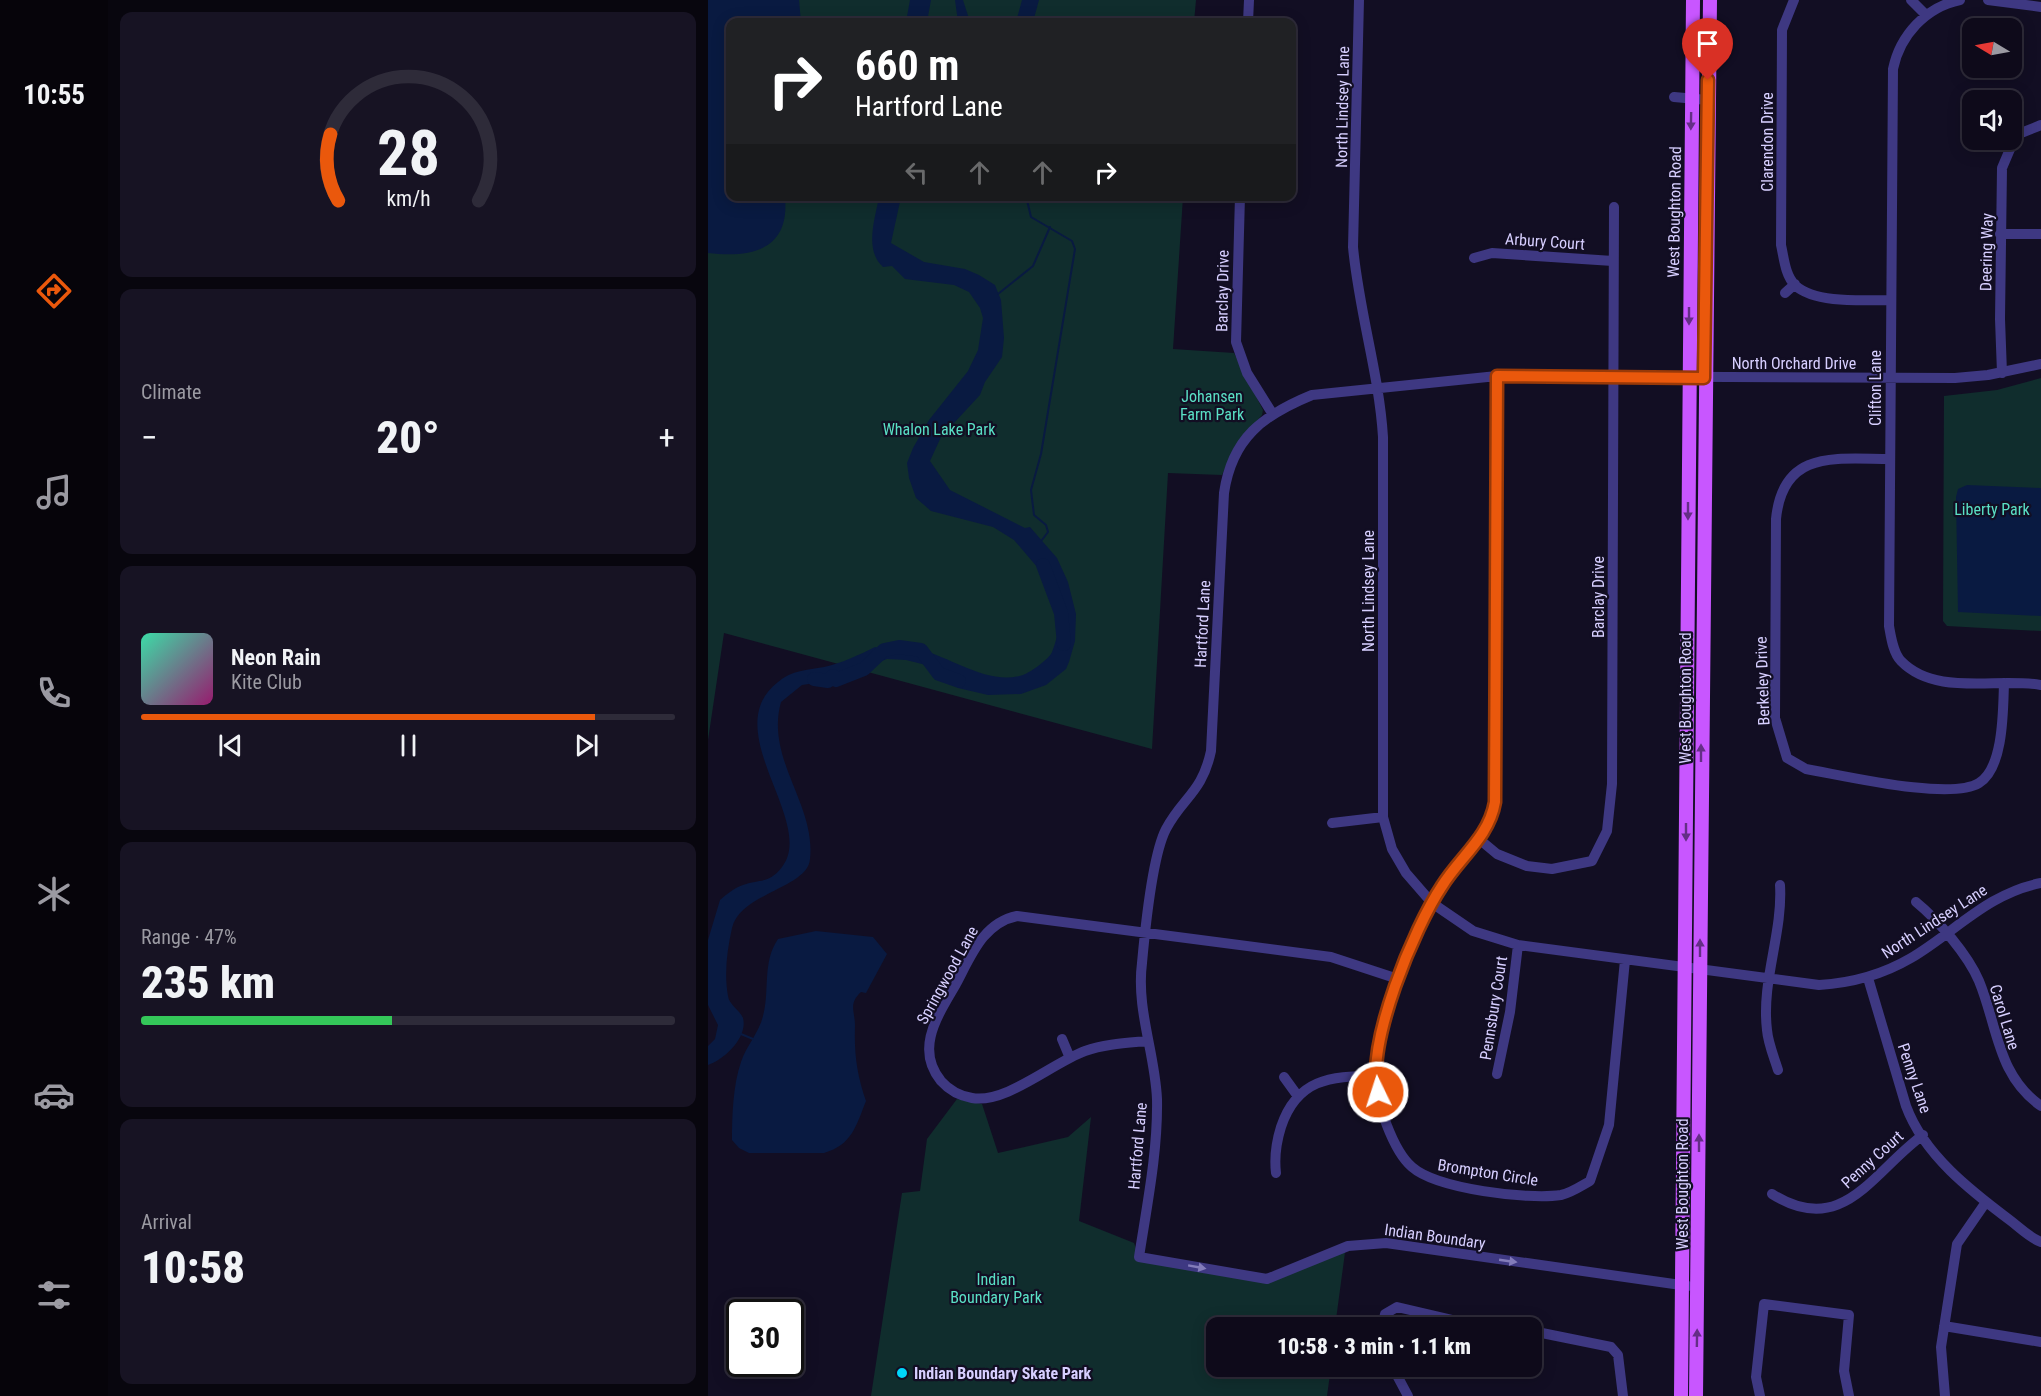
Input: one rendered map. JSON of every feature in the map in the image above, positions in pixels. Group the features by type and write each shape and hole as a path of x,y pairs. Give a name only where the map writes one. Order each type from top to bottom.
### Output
{"main road":[{"name":"West Boughton Road","path":"1693,0 1689,378 1691,1286 1696,1396"},
{"name":"West Boughton Road","path":"1692,969 1710,0"},
{"name":"West Boughton Road","path":"1681,1396 1691,1286"}],"street":[{"path":"1248,18 1249,0"},
{"name":"North Lindsey Lane","path":"1359,0 1353,248 1356,280 1378,390 1383,453 1383,817 1392,849 1406,873 1432,903 1473,931 1518,945 1819,985 1842,984 1868,978 1913,957 2006,893 2041,883"},
{"name":"Clarendon Drive","path":"1794,0 1782,30 1781,245 1787,273 1795,284"},
{"path":"1911,0 1926,15"},
{"name":"Clifton Lane","path":"1960,0 1946,3 1926,15 1913,27 1900,45 1893,69 1889,626 1899,660 1918,674 1942,681 2041,685"},
{"path":"1988,0 2041,7"},
{"path":"1674,97 1708,100"},
{"path":"2022,130 2041,125"},
{"name":"Deering Way","path":"2002,373 2000,234 2002,168 2008,150"},
{"name":"Barclay Drive","path":"1240,201 1236,342 1247,374 1272,413"},
{"name":"Barclay Drive","path":"1479,839 1507,859 1552,869 1592,861 1607,831 1612,784 1614,207"},
{"path":"2000,234 2041,234"},
{"name":"Arbury Court","path":"1474,258 1492,253 1613,261"},
{"path":"1785,293 1795,284 1809,293 1840,300 1891,300"},
{"name":"North Orchard Drive","path":"1689,378 1955,378 2002,373 2041,363"},
{"name":"Hartford Lane","path":"1139,1257 1155,1142 1156,1097 1140,977 1161,842 1176,815 1201,782 1211,752 1226,480 1245,439 1272,413 1312,395 1497,376 1689,378"},
{"name":"Brompton Circle","path":"1497,376 1496,787 1492,817 1479,839 1449,874 1432,903 1398,979 1383,1028 1374,1076 1386,1123 1398,1149 1410,1166 1426,1178 1441,1183 1534,1197 1564,1195 1590,1181 1609,1125 1624,960"},
{"name":"Berkeley Drive","path":"1890,459 1823,460 1808,464 1793,473 1779,498 1776,519 1775,718 1787,758 1806,769 1940,790 1964,788 1980,783 1992,765 2002,737 2004,683"},
{"path":"1332,823 1383,817"},
{"path":"1778,1070 1767,1030 1770,980 1780,912 1780,885"},
{"name":"Carol Lane","path":"1916,902 1931,914 1980,983 2008,1071 2023,1091 2041,1106"},
{"name":"Springwood Lane","path":"1148,1041 1103,1046 1070,1058 1002,1094 976,1099 957,1094 943,1083 932,1066 929,1046 934,1025 984,935 998,922 1017,916 1331,957 1398,979"},
{"name":"Pennsbury Court","path":"1497,1074 1510,1012 1518,945"},
{"name":"Penny Lane","path":"1868,978 1906,1106 1923,1135 1946,1166 1986,1202 2041,1242"},
{"path":"1062,1039 1070,1058"},
{"path":"1276,1173 1274,1157 1280,1133 1285,1116 1297,1095 1333,1078 1374,1076"},
{"path":"1284,1077 1297,1095"},
{"name":"Penny Court","path":"1772,1194 1793,1205 1810,1208 1839,1205 1864,1190 1901,1151 1923,1135"},
{"path":"1945,1396 1941,1359 1957,1244 1986,1202"},
{"name":"Indian Boundary","path":"1139,1257 1268,1280 1348,1246 1386,1243 1691,1286"},
{"path":"1760,1396 1756,1377 1764,1304 1849,1315 1844,1371 1849,1396"},
{"path":"1384,1317 1385,1314 1397,1307 1440,1317"},
{"path":"1944,1326 2041,1342"},
{"path":"1542,1333 1611,1347 1618,1355 1623,1396"},
{"path":"1398,1377 1408,1396"}],"green space":[{"name":"Whalon Lake Park","path":"708,0 1196,0 1194,18 726,18 726,201 1183,201 1173,349 1234,353 1263,410 1262,415 1235,446 1222,475 1168,473 1152,749 724,633 708,740"},
{"name":"Liberty Park","path":"2041,378 2041,631 1947,626 1943,621 1944,396 1997,390"},
{"name":"Indian Boundary Park","path":"957,1099 982,1104 998,1153 1068,1137 1091,1117 1079,1221 1134,1243 1139,1257 1267,1276 1346,1245 1336,1317 1206,1317 1206,1377 1330,1377 1327,1396 871,1396 902,1193 920,1191 927,1139"}],"water":[{"path":"708,0 799,0 801,18 726,18 726,201 785,201 785,215 781,229 765,247 739,254 708,253"},
{"path":"910,0 931,0 928,18 907,18"},
{"path":"955,0 963,0 969,18 957,18"},
{"path":"1022,0 1039,0 1034,18 1017,18"},
{"path":"878,201 900,201 891,243 924,262 965,269 995,285 1001,300 1004,338 1002,357 985,382 980,395 941,437 930,461 950,490 1025,528 1030,527 1057,558 1068,582 1076,614 1075,641 1066,669 1046,685 1021,694 988,695 958,688 942,673 926,665 906,660 887,659 836,679 833,676 828,681 802,685 781,702 778,723 780,743 806,819 810,839 810,859 806,869 798,877 747,907 738,916 732,928 726,979 729,999 742,1015 744,1025 739,1040 728,1053 708,1065 708,1046 715,1039 718,1025 708,1005 708,940 720,900 740,886 764,880 777,873 782,867 789,848 787,826 761,750 757,725 762,702 778,682 800,671 837,664 875,647 921,650 971,670 997,677 1023,675 1050,655 1064,627 1049,581 1014,540 993,527 931,511 916,498 907,463 929,420 968,371 978,350 983,318 980,308 969,292 954,285 905,279 892,266 883,267 874,252 873,224"},
{"path":"1967,485 2041,488 2041,616 1958,612 1956,497 1958,489"},
{"path":"816,931 873,937 887,954 866,993 861,992 853,1004 857,1064 866,1101 847,1140 824,1153 749,1153 739,1148 732,1140 736,1081 741,1062 763,1016 770,957 778,939"}],"waterway":[{"path":"1027,201 1031,217 1072,241 1075,249 1041,454 1031,490 1034,515 1046,525 1048,532 1042,540"},
{"path":"998,294 1033,266 1050,227"},
{"path":"1043,565 1061,613 1064,644"},
{"path":"814,679 828,681 833,676 836,680 864,669 884,650 899,647 921,650 939,674 959,681"},
{"path":"741,1034 753,1039"}],"place":[{"name":"Indian Boundary Skate Park","path":"902,1373"}],"route":[{"path":"1378,1092 1374,1076 1383,1028 1398,979 1437,893 1449,874 1487,828 1495,802 1497,376 1704,378 1708,80"}],"park label":[{"name":"Johansen Farm Park","path":"1212,405"}]}
